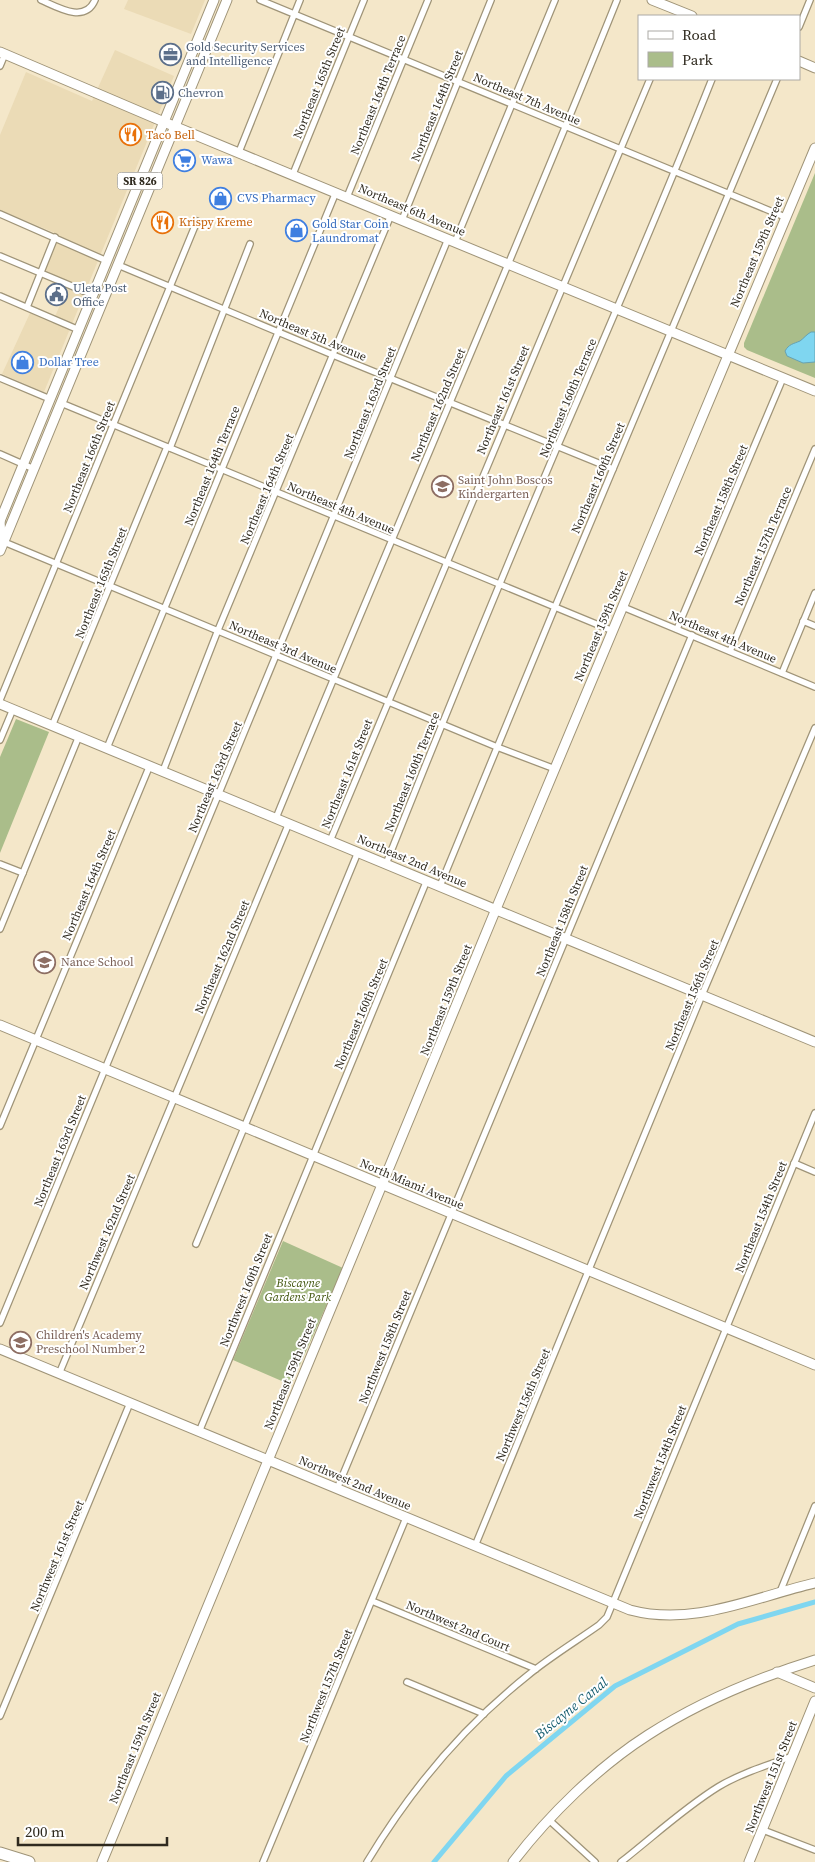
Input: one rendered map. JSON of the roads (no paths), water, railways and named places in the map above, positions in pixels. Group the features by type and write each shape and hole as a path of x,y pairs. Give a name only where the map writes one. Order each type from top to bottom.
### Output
{"highway":[{"path":"0,1853 29,1862"}],"street":[{"path":"40,0 70,13 82,13 94,2"},
{"name":"SR 826","path":"0,521 214,0"},
{"path":"222,12 223,0"},
{"name":"SR 826","path":"0,551 227,0"},
{"name":"Northeast 7th Avenue","path":"260,0 785,217"},
{"path":"239,152 300,0"},
{"name":"Northeast 165th Street","path":"293,174 364,0"},
{"name":"Northeast 164th Terrace","path":"347,197 428,0"},
{"name":"Northeast 164th Street","path":"402,220 491,0"},
{"name":"Northeast 163rd Street","path":"0,1323 391,379 512,104 555,0"},
{"name":"Northeast 162nd Street","path":"276,818 618,0"},
{"path":"652,0 676,13"},
{"path":"800,25 810,0"},
{"path":"0,66 2,53"},
{"name":"Northeast 6th Avenue","path":"2,53 164,122 815,391"},
{"path":"800,61 815,68"},
{"name":"Northeast 161st Street","path":"330,840 650,80"},
{"name":"Northeast 160th Terrace","path":"386,864 442,724 558,446 618,309 712,80"},
{"name":"Northeast 160th Street","path":"440,886 777,80"},
{"name":"Northeast 159th Street","path":"102,1862 496,910 815,148"},
{"name":"Northeast 164th Terrace","path":"107,748 336,192"},
{"path":"0,215 107,261 111,267 111,281"},
{"name":"Northeast 164th Street","path":"163,771 218,630 391,215"},
{"name":"Northeast 166th Street","path":"0,700 196,221"},
{"path":"27,307 55,238"},
{"name":"Northeast 165th Street","path":"52,726 169,448 250,244"},
{"path":"114,245 114,258 118,265"},
{"path":"0,256 93,295"},
{"name":"Northeast 5th Avenue","path":"118,265 449,403 613,468"},
{"path":"0,296 79,330"},
{"path":"0,378 50,399 54,406 53,422"},
{"name":"Northeast 158th Street","path":"677,629 783,378"},
{"path":"56,384 57,398 61,403"},
{"name":"Northeast 4th Avenue","path":"61,403 613,631"},
{"name":"Northeast 157th Terrace","path":"730,651 815,449"},
{"path":"0,454 34,468"},
{"path":"0,521 0,536 4,542"},
{"name":"Northeast 3rd Avenue","path":"4,542 497,747 555,769"},
{"path":"782,673 815,593"},
{"name":"Northeast 4th Avenue","path":"623,607 815,687"},
{"path":"803,621 815,626"},
{"name":"Northeast 158th Street","path":"451,1214 692,635"},
{"name":"Northeast 2nd Avenue","path":"0,704 815,1042"},
{"path":"0,740 13,709"},
{"name":"Northeast 156th Street","path":"588,1271 815,728"},
{"path":"0,929 79,736"},
{"name":"Northeast 164th Street","path":"0,1126 150,765"},
{"name":"Northeast 162nd Street","path":"174,1098 289,823"},
{"path":"196,1244 358,852"},
{"path":"0,864 23,873"},
{"name":"Northeast 160th Street","path":"313,1156 427,880"},
{"name":"North Miami Avenue","path":"0,1025 815,1365"},
{"name":"Northwest 162nd Street","path":"59,1374 174,1098"},
{"name":"Northeast 154th Street","path":"726,1328 815,1113"},
{"name":"Northwest 160th Street","path":"199,1432 313,1156"},
{"path":"794,1164 815,1172"},
{"name":"Northwest 158th Street","path":"337,1489 451,1214"},
{"name":"Northwest 156th Street","path":"475,1546 588,1271"},
{"name":"Northwest 154th Street","path":"367,1862 398,1814 428,1774 484,1714 536,1669 602,1623 607,1617 726,1328"},
{"name":"Northwest 2nd Avenue","path":"0,1349 613,1604 638,1612 666,1616 689,1616 815,1583"},
{"name":"Northwest 161st Street","path":"0,1716 130,1403"},
{"path":"780,1592 815,1506"},
{"name":"Northwest 157th Street","path":"263,1862 406,1518"},
{"name":"Northwest 2nd Court","path":"372,1601 536,1669"},
{"path":"512,1862 549,1820 598,1771 648,1734 711,1700 777,1672 815,1660"},
{"path":"777,1672 815,1688"},
{"path":"407,1682 484,1714"},
{"name":"Northwest 151st Street","path":"749,1862 815,1701"},
{"path":"621,1862 719,1787 758,1768 793,1756"},
{"path":"549,1820 595,1862"},
{"path":"763,1830 815,1850"}],"water":[{"path":"811,332 815,332 815,362 803,363 787,356 785,351 791,344 800,341"}],"waterway":[{"name":"Biscayne Canal","path":"434,1862 506,1776 615,1686 738,1624 815,1602"}],"place":[{"name":"Gold Security Services and Intelligence","path":"170,54"},
{"name":"Chevron","path":"162,93"},
{"name":"Taco Bell","path":"130,135"},
{"name":"Wawa","path":"185,160"},
{"name":"CVS Pharmacy","path":"221,198"},
{"name":"Krispy Kreme","path":"163,222"},
{"name":"Gold Star Coin Laundromat","path":"296,231"},
{"name":"Uleta Post Office","path":"57,295"},
{"name":"Dollar Tree","path":"23,362"},
{"name":"Saint John Boscos Kindergarten","path":"442,487"},
{"name":"Nance School","path":"45,962"},
{"name":"Children's Academy Preschool Number 2","path":"20,1342"}],"park label":[{"name":"Biscayne Gardens Park","path":"298,1290"}]}
